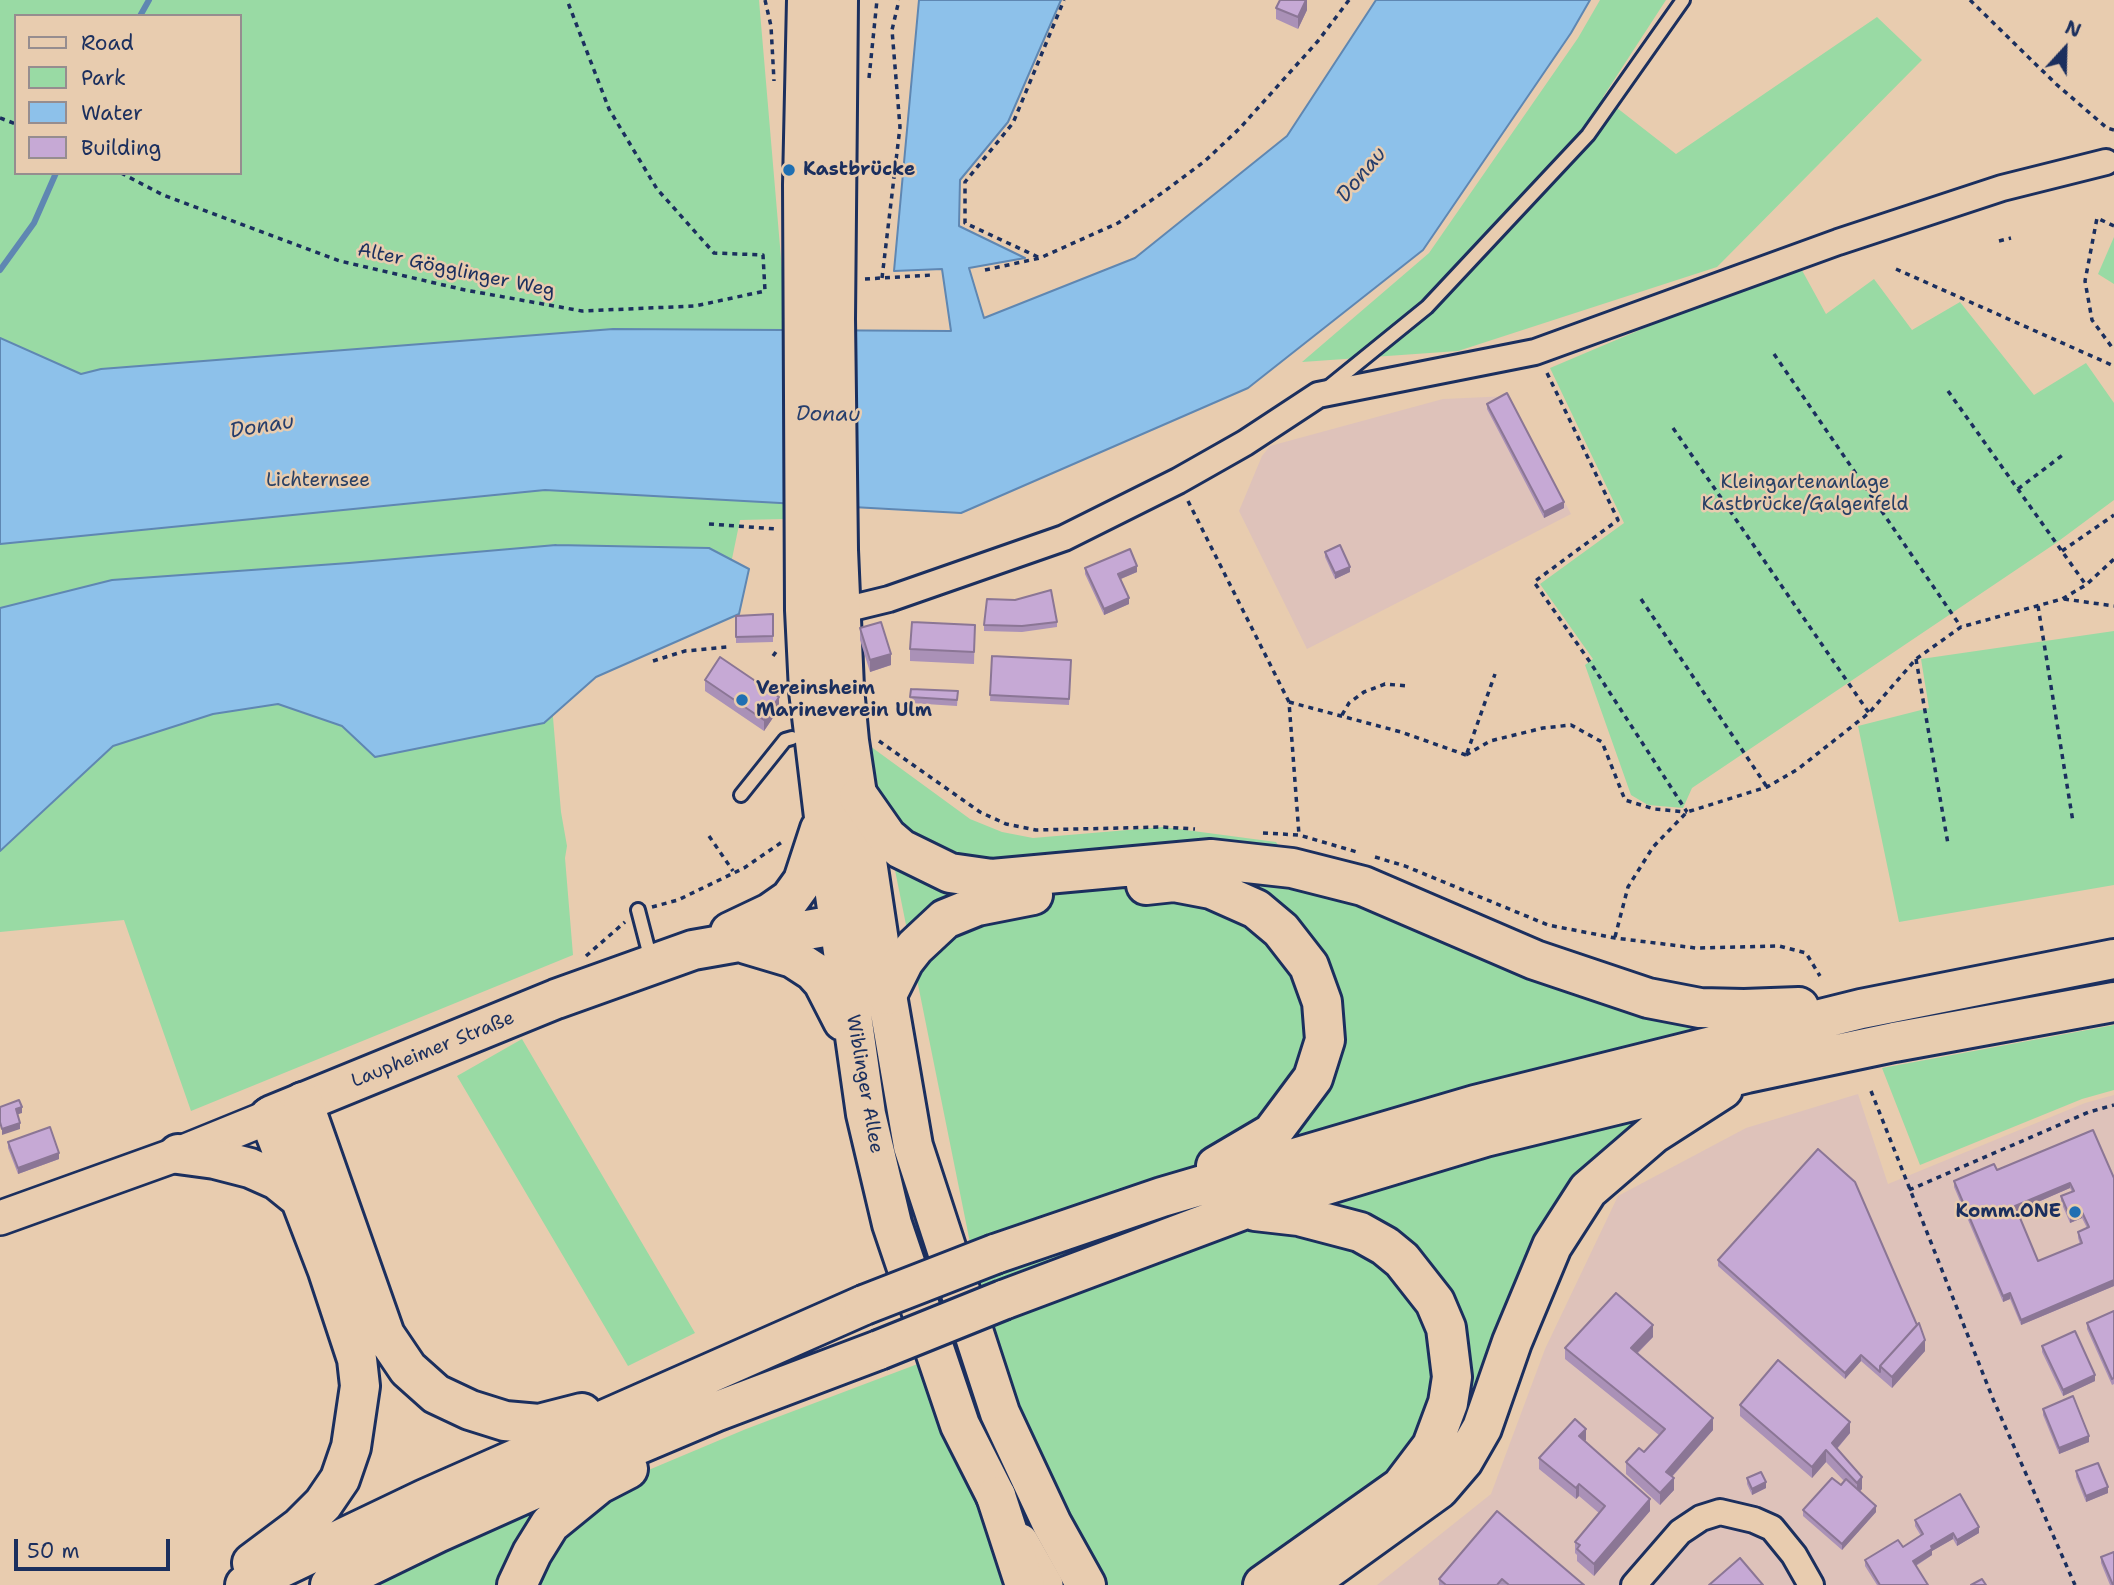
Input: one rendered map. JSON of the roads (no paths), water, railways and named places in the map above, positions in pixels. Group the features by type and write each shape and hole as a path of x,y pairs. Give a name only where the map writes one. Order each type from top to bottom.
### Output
{"main road":[{"path":"807,0 820,320 823,610"},
{"path":"820,320 838,0"},
{"name":"Wiblinger Allee","path":"823,610 844,688 860,765 876,918 913,1146 1000,1413 1052,1524 1086,1585"},
{"name":"Wiblinger Allee","path":"823,610 809,691 838,924 866,1114 892,1224 960,1425 996,1496"},
{"path":"860,765 887,837 901,849 950,873 992,879 1211,859 1292,868 1363,886 1535,960 1648,998 1700,1008 1861,1009"},
{"path":"693,950 770,914 790,899 803,881 824,817"},
{"path":"887,995 904,961 928,934 945,919 977,906 1026,895 1174,882 1211,890 1256,909 1282,930 1309,966 1322,1002 1325,1040 1313,1078 1272,1133 1162,1197"},
{"name":"Laupheimer Straße","path":"286,1110 544,1004 693,950 876,918"},
{"path":"740,943 793,958 813,971 839,1008 856,1056"},
{"path":"245,1585 425,1499 864,1305 995,1254 1162,1197 1475,1105 1861,1009 2114,959"},
{"path":"330,1585 486,1511 715,1412 1243,1210 1485,1138 1747,1073 1894,1042 2114,1002"},
{"path":"1306,1585 1439,1489 1463,1461 1482,1429 1512,1342 1552,1247 1588,1191 1653,1134 1747,1073"},
{"path":"223,1585 300,1527 323,1504 340,1479 351,1447 360,1386 357,1359 303,1201 286,1110"},
{"path":"286,1110 385,1335 408,1369 436,1394 470,1410 505,1421 539,1424 576,1416 618,1398 654,1398"},
{"path":"178,1154 215,1159 250,1168 277,1180 303,1201"},
{"path":"1243,1210 1299,1216 1335,1224 1360,1232 1385,1246 1402,1260 1436,1302 1446,1328 1452,1377 1448,1403 1432,1446 1401,1487 1263,1585"},
{"path":"517,1585 550,1524 599,1484 669,1449 715,1412"},
{"path":"996,1496 1025,1585"}],"street":[{"path":"823,610 889,599 1064,538 1178,481 1245,443 1318,395 1535,352 1863,233 2002,188 2106,162"},
{"name":"Laupheimer Straße","path":"0,1218 178,1154 286,1110"},
{"name":"Wiblinger Allee","path":"996,1496 1046,1585"},
{"path":"1634,1585 1680,1532 1701,1518 1720,1512 1754,1520 1772,1528 1794,1555 1811,1585"}],"lane":[{"path":"1318,395 1427,307 1588,135 1683,0"},
{"path":"741,795 785,740 792,738"},
{"path":"638,910 652,964"}],"water":[{"name":"Donau","path":"919,0 1061,0 1008,122 960,180 959,226 1025,258 969,268 984,318 1135,258 1287,136 1376,0 1590,0 1571,33 1423,250 1248,388 961,513 545,490 0,544 0,338 81,374 101,369 613,329 951,331 942,269 894,271"},
{"path":"556,545 709,548 749,569 739,614 596,677 544,723 375,757 342,726 278,704 213,714 113,746 0,851 0,608 112,580"}],"waterway":[{"path":"141,14 149,0"},
{"path":"0,270 34,223 55,175"}],"place":[{"name":"Kastbrücke","path":"789,170"},
{"name":"Vereinsheim Marineverein Ulm","path":"742,700"},
{"name":"Komm.ONE","path":"2075,1212"}],"park label":[{"name":"Lichternsee","path":"318,481"},
{"name":"Kleingartenanlage Kastbrücke/Galgenfeld","path":"1805,494"}]}
